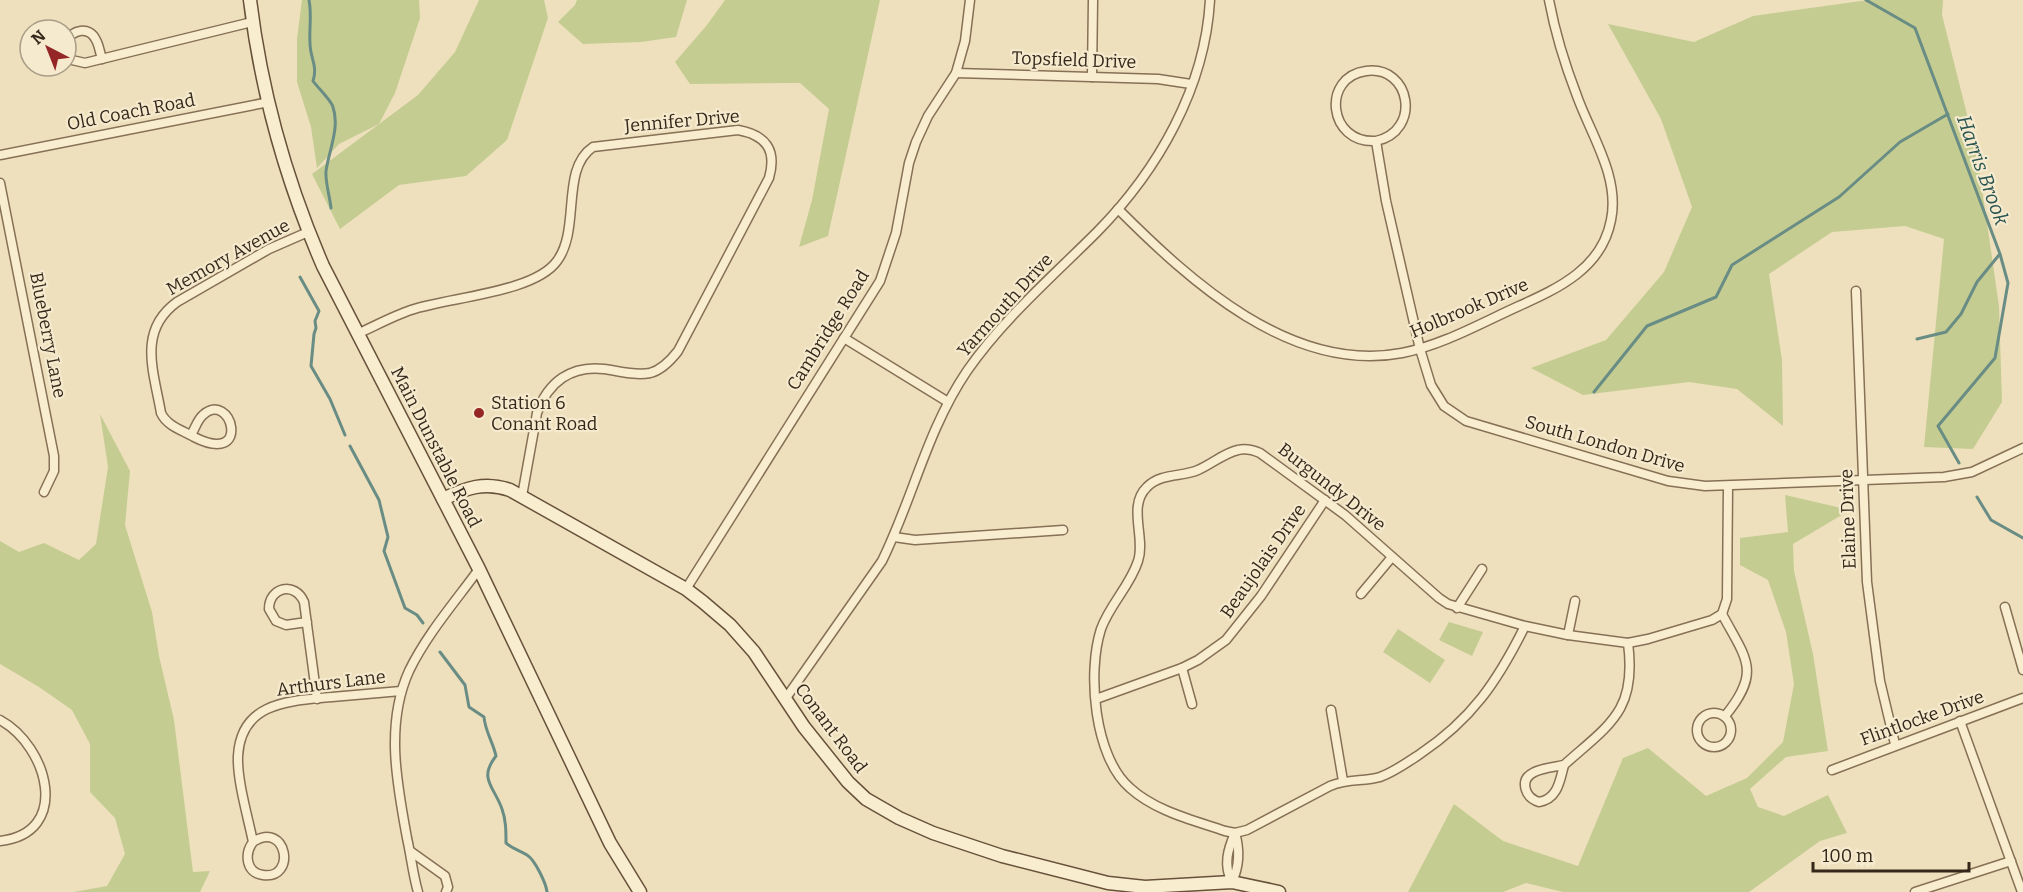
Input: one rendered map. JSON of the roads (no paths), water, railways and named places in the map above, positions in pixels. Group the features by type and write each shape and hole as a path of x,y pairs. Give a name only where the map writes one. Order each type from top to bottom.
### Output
{"main road":[{"name":"Main Dunstable Road","path":"250,0 252,22 275,127 308,232 357,334 479,569 610,843 640,892"},
{"name":"Conant Road","path":"443,499 464,489 486,485 499,486 522,496 686,589 730,625 754,652 804,726 856,791 898,818 933,833 1002,856 1108,884 1145,887 1234,885 1279,892"}],"street":[{"name":"Cambridge Road","path":"686,589 880,280 896,233 909,163 916,142 928,116 956,73 967,33 970,0"},
{"path":"1092,77 1093,0"},
{"name":"Yarmouth Drive","path":"786,698 870,580 894,537 919,466 948,402 968,370 1008,321 1118,208 1157,158 1181,111 1191,84 1205,39 1210,0"},
{"name":"Holbrook Drive","path":"1118,208 1184,269 1224,301 1264,327 1310,345 1354,356 1386,355 1420,349 1572,280 1590,264 1606,236 1611,221 1613,197 1610,179 1576,95 1559,42 1549,0"},
{"path":"78,63 252,22"},
{"path":"78,31 90,33 95,38 102,58"},
{"path":"1365,71 1382,73 1392,78 1400,86 1406,101 1405,112 1399,127 1386,138 1376,141 1363,140 1347,132 1340,123 1336,111 1336,99 1344,83 1354,75 1365,71"},
{"name":"Topsfield Drive","path":"956,73 1158,79 1191,84"},
{"name":"Old Coach Road","path":"0,155 269,102"},
{"name":"Jennifer Drive","path":"357,334 412,310 526,282 549,270 557,262 566,243 576,170 580,159 593,147 738,130 756,134 763,140 773,157 769,178 678,351 660,369 651,373 639,374 594,368 574,371 556,381 545,395 537,413 522,496"},
{"name":"South London Drive","path":"1376,141 1386,201 1420,349 1431,385 1438,399 1451,412 1466,421 1668,480 1692,485 1728,487 1959,476 1989,466 2023,448"},
{"name":"Blueberry Lane","path":"0,183 54,456 54,471 44,492"},
{"name":"Memory Avenue","path":"191,435 200,418 210,411 218,410 225,413 231,423 230,434 220,444 210,444 191,435 170,424 161,413 151,349 155,325 177,302 269,249 308,232"},
{"name":"Elaine Drive","path":"1856,291 1867,582 1881,690 1895,744"},
{"path":"844,338 948,402"},
{"name":"Burgundy Drive","path":"1235,833 1155,805 1130,789 1115,771 1099,724 1094,665 1098,642 1109,610 1138,560 1141,545 1139,500 1147,486 1162,478 1196,471 1233,452 1251,449 1260,453 1325,500 1439,598 1457,608 1525,626 1568,635 1628,643 1680,631 1713,620 1722,614"},
{"path":"1725,716 1743,693 1747,673 1739,644 1722,614 1726,607 1728,584 1728,487"},
{"name":"Beaujolais Drive","path":"1096,699 1182,668 1213,651 1235,630 1325,500"},
{"path":"894,537 915,540 1063,530"},
{"path":"1361,594 1392,557"},
{"path":"418,892 396,771 396,724 401,691 413,663 479,569"},
{"path":"1457,608 1482,569"},
{"path":"307,622 286,625 276,621 269,609 272,596 285,589 298,593 304,602 307,622 317,699"},
{"path":"1568,635 1575,601"},
{"path":"2005,607 2023,670"},
{"path":"1234,885 1239,847 1235,833 1255,826 1342,781 1371,779 1391,772 1426,750 1460,723 1495,681 1525,626"},
{"path":"1564,765 1558,787 1550,799 1539,802 1529,796 1525,782 1530,774 1564,765 1610,723 1622,708 1629,679 1628,643"},
{"path":"1182,668 1192,704"},
{"name":"Arthurs Lane","path":"253,842 264,838 280,843 285,854 283,865 279,870 264,876 254,872 247,857 253,842 238,755 246,728 255,717 267,708 290,701 401,691"},
{"name":"Flintlocke Drive","path":"1832,770 1895,744 2023,698"},
{"path":"1331,710 1342,781"},
{"path":"1713,712 1725,716 1731,727 1731,734 1726,742 1715,747 1703,743 1697,731 1701,719 1713,712"},
{"path":"0,720 22,738 38,759 42,769 45,796 41,816 27,833 0,841"},
{"path":"1960,722 2022,892"},
{"path":"410,851 445,876 448,887 446,892"},
{"path":"1915,892 2011,861"}],"waterway":[{"path":"309,0 310,48 315,71 313,81 330,101 335,115 335,131 326,171 331,208"},
{"name":"Harris Brook","path":"1866,0 1915,28 2000,254 2008,283 1995,358 1938,426 1959,463"},
{"path":"1594,392 1647,326 1716,297 1732,265 1839,197 1900,142 1948,114"},
{"path":"1917,339 1946,332 1961,314 1977,282 1999,255"},
{"path":"300,277 319,311 315,321 311,366 330,399 345,435"},
{"path":"350,446 379,500 388,537 384,551 405,608 417,615 423,623"},
{"name":"Harris Brook","path":"1977,497 1991,520 2023,538"},
{"path":"440,652 465,685 469,707 484,717 496,756 488,771 488,777 503,813 506,843 530,858 540,872 547,892"}],"place":[{"name":"Station 6 Conant Road","path":"479,413"}]}
